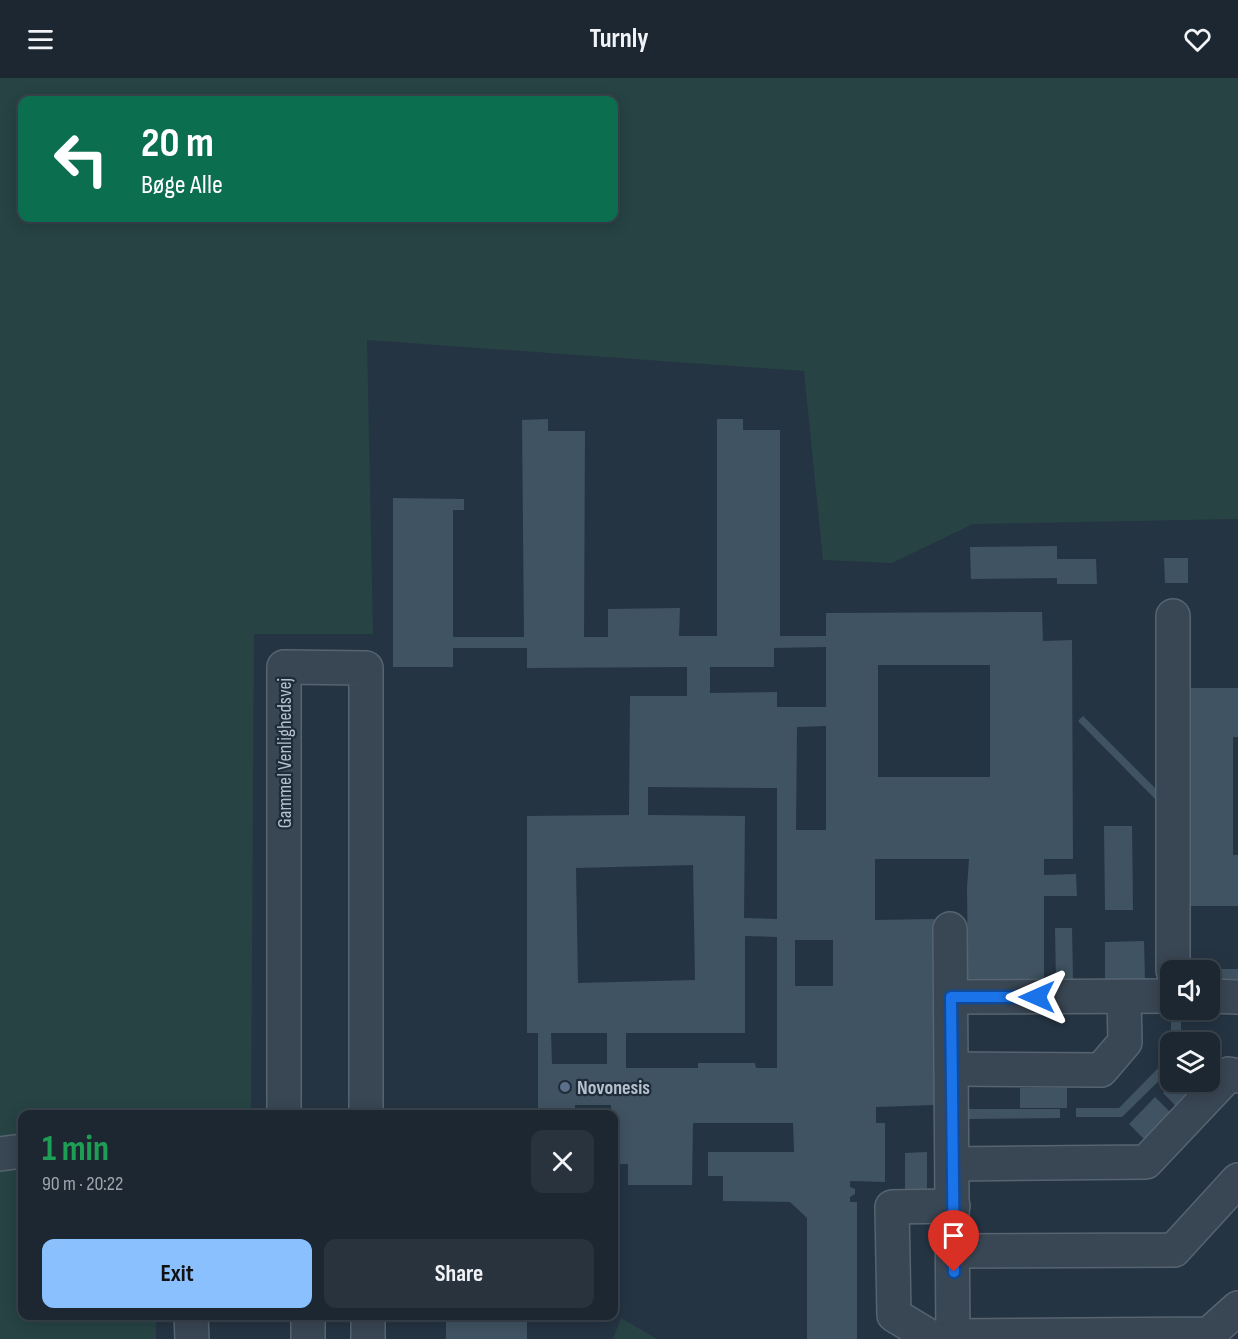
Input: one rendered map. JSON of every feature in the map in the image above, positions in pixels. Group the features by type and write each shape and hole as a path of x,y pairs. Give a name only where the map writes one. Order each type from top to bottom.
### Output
{"street":[{"path":"1173,616 1173,960"},
{"name":"Gammel Venlighedsvej","path":"284,1110 285,667 296,667 366,668 366,1110"},
{"path":"947,1338 954,1251 950,929"},
{"path":"951,997 1160,996"},
{"path":"1220,996 1238,997"},
{"path":"952,1069 1101,1070 1125,1042 1124,997"},
{"path":"953,1164 1146,1162 1229,1074 1238,1076"},
{"path":"0,1154 18,1152"},
{"path":"954,1251 1174,1250 1238,1180"},
{"path":"953,1206 892,1207 894,1315 947,1338 1209,1334 1238,1308"},
{"path":"191,1320 192,1339"},
{"path":"308,1320 308,1339"},
{"path":"368,1320 368,1339"}],"green space":[{"path":"0,78 1238,78 1238,519 973,524 892,563 823,560 804,371 367,340 373,634 254,634 251,1110 18,1110 18,1320 156,1320 156,1339 0,1339"},
{"path":"621,1318 657,1339 613,1339"}],"building":[{"path":"548,419 548,431 585,431 584,637 608,637 608,609 680,608 679,636 717,636 717,419 743,419 743,430 780,430 780,636 826,636 826,613 1042,612 1043,641 1072,640 1073,859 1044,859 1044,875 1076,874 1077,896 1044,896 1044,980 968,981 969,859 875,859 875,920 934,919 934,1105 876,1107 876,1123 885,1123 885,1182 850,1181 850,1187 855,1189 855,1194 850,1197 850,1202 857,1202 857,1339 807,1339 807,1218 790,1202 723,1201 723,1176 708,1176 708,1152 794,1152 793,1123 693,1123 692,1185 628,1185 628,1164 618,1164 618,1110 611,1110 611,1105 575,1105 575,1110 538,1110 538,1033 527,1033 527,816 629,815 630,696 687,696 687,667 527,668 527,648 453,648 453,667 393,667 393,498 464,499 464,510 453,510 453,637 524,637 522,420","holes":["826,647 826,707 777,707 777,692 710,693 710,667 774,667 774,648","878,665 990,665 990,777 878,777","826,726 826,830 796,830 797,727","648,787 777,788 777,919 744,918 745,816 648,815","693,865 695,980 578,983 576,868","745,936 777,937 777,1068 756,1068 755,1063 698,1063 698,1068 626,1068 626,1033 745,1033","795,940 833,940 833,986 795,986","551,1033 607,1033 607,1064 552,1064"]},
{"path":"1057,546 1057,559 1096,559 1097,584 1057,584 1057,578 971,579 970,547"},
{"path":"1164,558 1188,558 1188,583 1165,583"},
{"path":"1185,688 1238,688 1238,737 1233,737 1233,855 1238,855 1238,906 1185,906"},
{"path":"1083,716 1162,795 1159,803 1078,721"},
{"path":"1104,826 1132,826 1133,910 1105,910"},
{"path":"1055,928 1072,928 1073,979 1056,980"},
{"path":"1144,941 1145,980 1105,980 1105,942"},
{"path":"1220,969 1238,969 1238,979 1220,979"},
{"path":"1171,1020 1181,1020 1181,1032 1171,1032"},
{"path":"1160,1066 1160,1080 1122,1117 1076,1117 1076,1108 1119,1108"},
{"path":"1020,1088 1067,1088 1067,1108 1020,1108"},
{"path":"1164,1092 1197,1092 1181,1111"},
{"path":"1155,1097 1175,1117 1149,1144 1129,1124"},
{"path":"969,1109 1060,1109 1060,1118 969,1119"},
{"path":"927,1152 927,1191 905,1191 905,1153"},
{"path":"446,1320 527,1320 527,1339 446,1339"}],"place":[{"name":"Novonesis","path":"565,1087"}],"route":[{"path":"954,1272 951,997 1037,997"}]}
